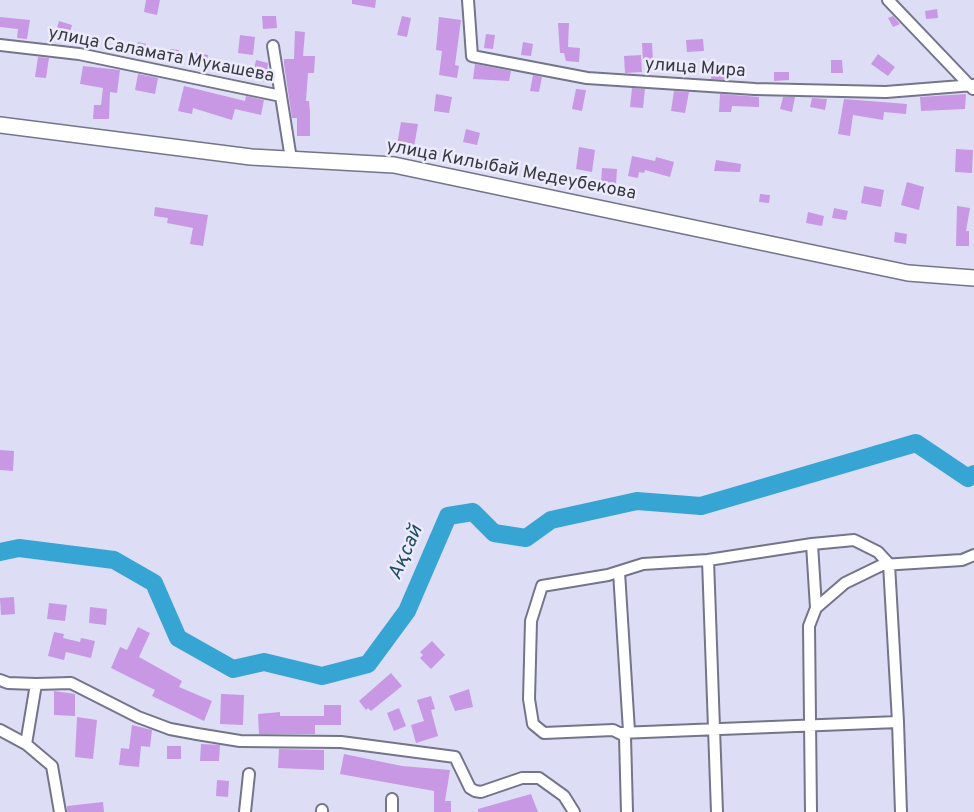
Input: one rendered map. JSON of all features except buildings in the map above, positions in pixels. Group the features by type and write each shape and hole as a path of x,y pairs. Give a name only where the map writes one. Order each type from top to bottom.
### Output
{"main road":[{"name":"улица Килыбай Медеубекова","path":"0,125 251,157 394,165 908,273 974,278"}],"street":[{"name":"улица Мира","path":"468,0 472,56 586,78 754,89 886,92 972,87"},
{"path":"888,0 972,87"},
{"name":"улица Саламата Мукашева","path":"0,45 79,54 281,96"},
{"path":"273,46 291,159"},
{"path":"898,722 544,733 533,724 528,699 531,621 542,586 619,572 644,564 708,560 812,544 854,540 878,552 889,564 898,722 901,812"},
{"path":"811,812 809,626 816,608 812,544"},
{"path":"816,608 846,583 889,564 962,560 974,555"},
{"path":"708,560 717,812"},
{"path":"619,572 627,812"},
{"path":"0,680 8,683 71,683 83,687 138,717 179,731 240,741 341,742 455,757 470,788 481,792 522,778 539,778 564,796 574,812"},
{"path":"26,744 36,684"},
{"path":"0,732 26,744 52,766 60,812"},
{"path":"245,812 249,774"},
{"path":"392,800 392,812"}],"waterway":[{"name":"Ақсай","path":"0,552 19,548 114,560 154,583 178,638 233,669 264,662 322,676 368,664 407,611 448,516 473,512 494,533 526,538 551,520 637,501 701,506 916,443 968,478 974,474"}]}
